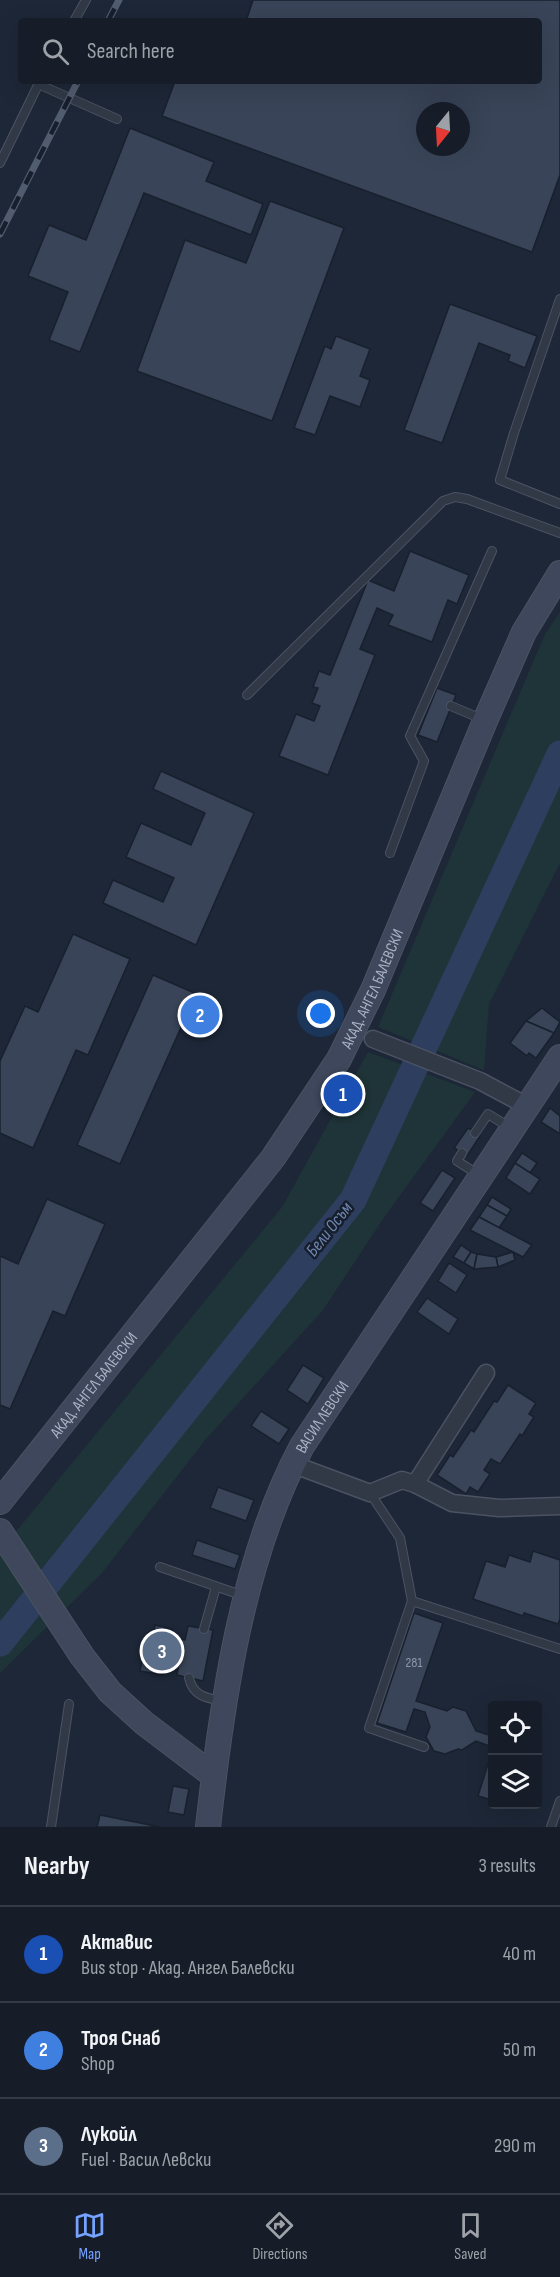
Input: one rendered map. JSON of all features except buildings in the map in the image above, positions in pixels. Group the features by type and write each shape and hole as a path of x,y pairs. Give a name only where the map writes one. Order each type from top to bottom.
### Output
{"street":[{"name":"АКАД. АНГЕЛ БАЛЕВСКИ","path":"0,1502 273,1158 339,1059 373,990 524,632 560,573"},
{"path":"373,1039 480,1081 527,1106"},
{"name":"ВАСИЛ ЛЕВСКИ","path":"208,1827 214,1776 244,1596 267,1525 292,1464 560,1057"},
{"path":"415,1484 486,1373"},
{"path":"292,1464 370,1493 402,1480 452,1503 499,1508 560,1506"},
{"path":"1,1533 95,1674 127,1708 214,1776"}],"lane":[{"path":"76,18 86,0"},
{"path":"0,163 38,84"},
{"path":"43,84 117,119"},
{"path":"560,299 500,480 560,504"},
{"path":"247,695 443,501 455,497 467,499 560,533"},
{"path":"390,853 424,761 410,736 430,697 492,551"},
{"path":"451,706 485,721"},
{"path":"475,1133 488,1114 512,1129"},
{"path":"462,1153 457,1161 480,1176"},
{"path":"370,1493 400,1538 412,1601 369,1728 424,1747"},
{"path":"160,1567 244,1596"},
{"path":"204,1629 216,1587"},
{"path":"412,1601 560,1649"},
{"path":"189,1678 192,1688 201,1697 226,1702"},
{"path":"51,1827 69,1704"},
{"path":"551,1827 560,1801"}],"green space":[{"path":"560,612 560,863 489,1004 484,1070 378,1027 545,634"},
{"path":"368,1052 475,1092 385,1216 323,1310 206,1439 102,1573 0,1673 0,1551 282,1207"}],"waterway":[{"name":"Бели Осъм","path":"0,1643 353,1200 560,754"}],"railway":[{"path":"110,18 119,0"},
{"path":"0,234 76,84"}],"place":[{"name":"Троя Снаб","path":"200,1015"},
{"name":"Актавис","path":"343,1094"},
{"name":"Лукойл","path":"162,1651"}]}
